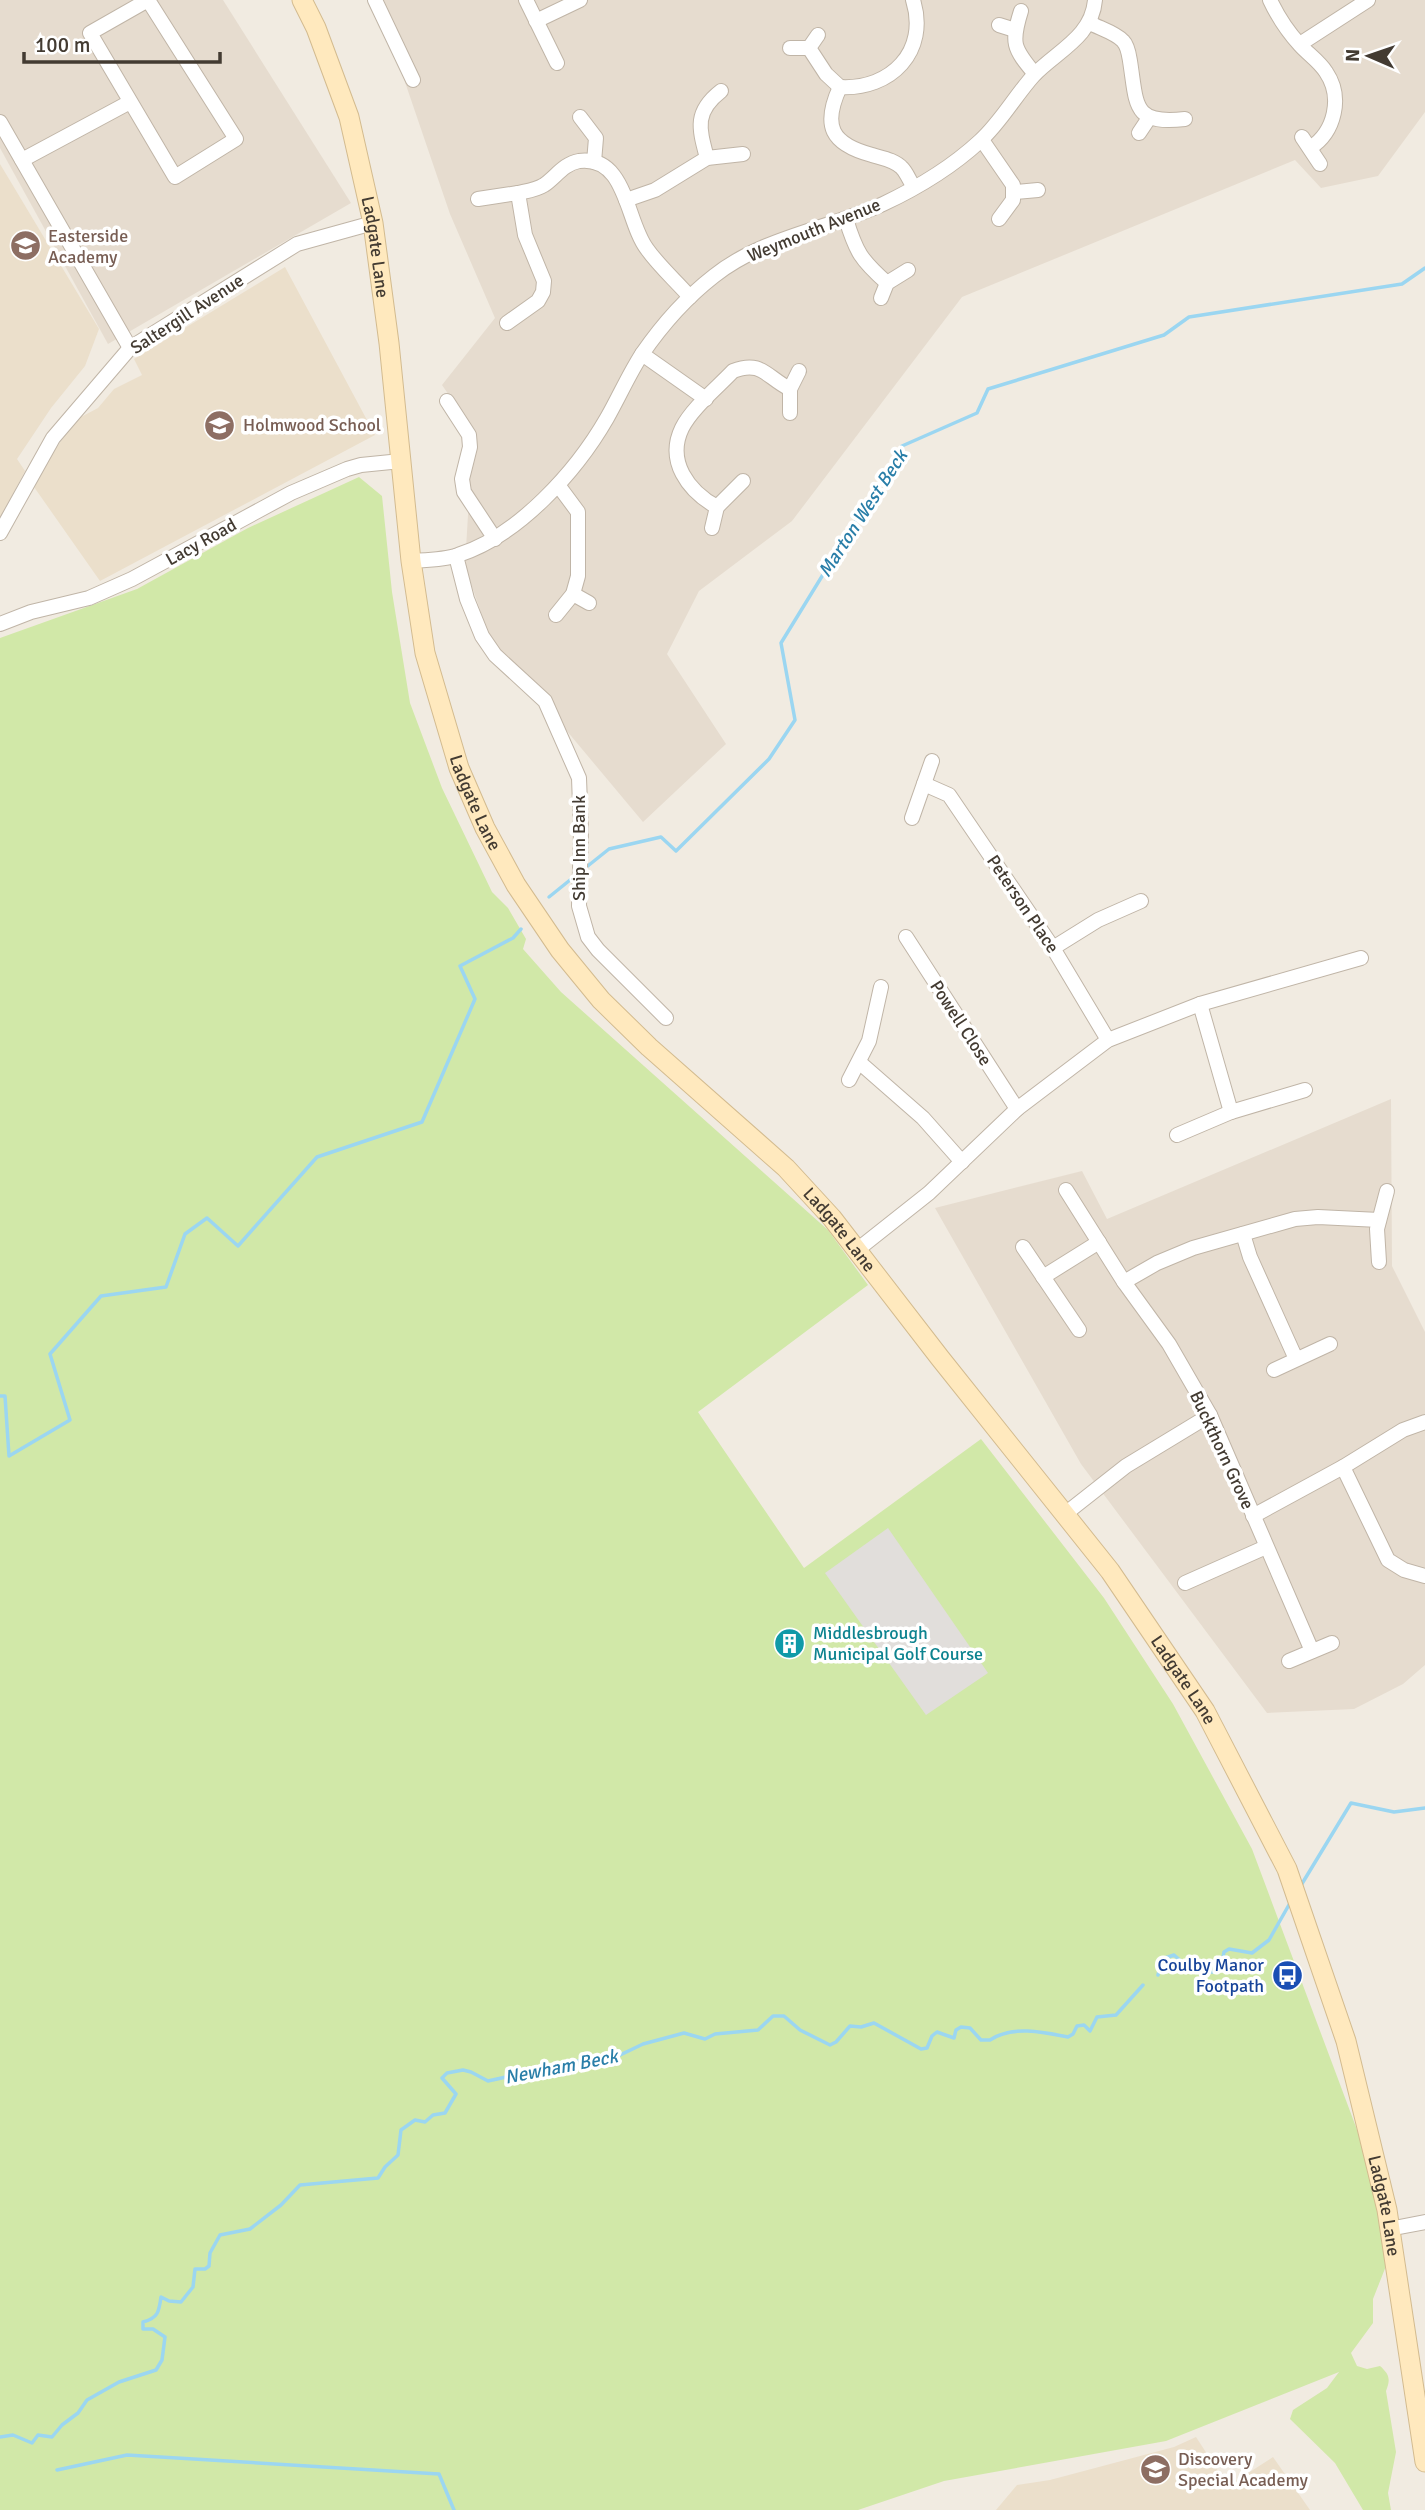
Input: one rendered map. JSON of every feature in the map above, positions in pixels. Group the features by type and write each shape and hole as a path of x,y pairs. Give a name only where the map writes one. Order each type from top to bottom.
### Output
{"main road":[{"name":"Ladgate Lane","path":"302,0 328,59 349,117 373,223 389,344 411,561 425,653 459,768 485,828 516,885 560,950 601,1000 649,1047 786,1168 857,1250 1129,1597 1205,1712 1287,1868 1346,2041 1387,2210 1425,2462"}],"street":[{"path":"148,0 236,139 175,177 90,33 148,0"},
{"path":"375,0 413,80"},
{"path":"526,0 557,63"},
{"path":"536,21 580,0"},
{"path":"809,48 826,74 840,87 866,86 897,69 907,57 916,37 917,14 913,0"},
{"path":"1095,0 1090,23 1124,41 1129,52 1137,102 1149,118 1167,121 1185,119"},
{"path":"1270,0 1280,20 1328,75 1334,100 1331,124 1319,143 1306,142 1320,164"},
{"path":"1300,44 1368,0"},
{"path":"1021,11 1015,30 1015,46 1035,74"},
{"name":"Weymouth Avenue","path":"411,561 456,556 495,539 558,485 589,447 642,354 668,321 715,275 777,242 884,204 914,187 982,140 1035,74 1090,23"},
{"path":"999,25 1015,30"},
{"path":"809,48 818,35"},
{"path":"790,48 809,48"},
{"path":"840,87 830,118 835,136 843,145 890,160 902,168 914,187"},
{"path":"706,158 700,133 702,114 711,99 721,91"},
{"path":"22,160 130,102"},
{"path":"580,117 596,138 594,162"},
{"path":"1139,133 1149,118"},
{"path":"0,122 130,348"},
{"path":"982,140 1015,192 1013,200 999,219"},
{"path":"626,200 655,190 706,158 743,154"},
{"path":"478,199 535,190 546,184 565,166 579,161 594,162 611,172 619,182 633,224 645,247 690,298"},
{"path":"1015,192 1038,191"},
{"path":"508,323 538,301 543,292 544,281 525,235 518,193"},
{"path":"846,219 855,248 869,267 887,283"},
{"name":"Saltergill Avenue","path":"0,533 53,438 130,348 297,244 373,223"},
{"path":"881,298 887,283 908,271"},
{"path":"642,354 706,399"},
{"path":"718,507 700,498 690,487 677,460 677,441 683,425 733,371 743,367 763,369 773,380 790,389"},
{"path":"790,413 790,389 799,371"},
{"path":"447,401 469,435 470,447 462,479 464,492 495,539"},
{"name":"Lacy Road","path":"0,624 31,612 89,598 132,579 291,493 347,469 401,461"},
{"path":"712,528 718,507 743,481"},
{"path":"556,615 573,594 578,576 578,512 558,485"},
{"name":"Ship Inn Bank","path":"456,556 467,600 482,636 495,655 545,701 579,778 579,906 588,937 666,1018"},
{"path":"573,594 589,603"},
{"path":"912,818 932,761"},
{"name":"Peterson Place","path":"924,784 950,795 1053,948 1108,1040"},
{"path":"1053,948 1098,920 1141,901"},
{"name":"Powell Close","path":"906,937 1017,1109"},
{"path":"857,1250 929,1193 1017,1109 1108,1040 1200,1004 1361,958"},
{"path":"849,1080 869,1041 881,987"},
{"path":"1200,1004 1231,1112"},
{"path":"859,1062 923,1118 962,1161"},
{"path":"1177,1135 1231,1112 1305,1090"},
{"name":"Buckthorn Grove","path":"1066,1190 1124,1282 1169,1344 1210,1415 1312,1651"},
{"path":"1379,1262 1378,1220 1387,1191"},
{"path":"1124,1282 1157,1263 1194,1248 1295,1219 1318,1217 1378,1220"},
{"path":"1243,1234 1250,1257 1296,1359"},
{"path":"1043,1277 1099,1242"},
{"path":"1023,1247 1079,1330"},
{"path":"1274,1370 1330,1344"},
{"path":"1065,1514 1126,1466 1210,1415"},
{"path":"1253,1517 1403,1430 1425,1422"},
{"path":"1343,1467 1388,1560 1404,1570 1425,1576"},
{"path":"1185,1583 1266,1547"},
{"path":"1289,1661 1332,1643"},
{"path":"1389,2229 1425,2222"}],"shaded area":[{"path":"0,0 223,0 351,203 108,344 0,148"},
{"path":"377,0 1425,0 1425,112 1378,176 1321,188 1295,160 962,297 792,521 699,591 667,654 726,744 643,822 490,639 465,566 473,430 442,385 495,318 450,214"},
{"name":"Easterside Academy","path":"0,164 99,329 85,366 51,408 17,459 25,471 0,519"},
{"name":"Holmwood School","path":"285,267 375,435 100,581 34,487 51,456 79,414 81,417 98,408 114,389 142,375 134,359"},
{"path":"1391,1099 1392,1266 1425,1332 1425,1665 1403,1684 1354,1709 1267,1713 1081,1464 935,1208 1082,1171 1107,1219"},
{"path":"888,1528 988,1673 926,1715 825,1573"},
{"name":"Discovery Special Academy","path":"1196,2437 1228,2486 1273,2457 1310,2510 996,2510 1017,2485 1050,2480 1174,2447"}],"green space":[{"name":"Middlesbrough Municipal Golf Course","path":"359,477 382,496 392,592 410,703 442,788 492,892 508,908 526,939 523,949 561,992 828,1230 868,1285 698,1412 804,1568 981,1439 1104,1598 1173,1704 1252,1849 1387,2210 1386,2266 1373,2299 1373,2323 1351,2353 1357,2366 1367,2369 1380,2366 1388,2377 1386,2391 1396,2452 1388,2493 1391,2510 1363,2510 1335,2463 1290,2419 1293,2410 1327,2388 1339,2372 1166,2441 944,2481 858,2510 0,2510 0,638 137,589 248,528"}],"waterway":[{"name":"Marton West Beck","path":"584,869 609,849 661,837 676,851 769,759 795,720 781,643 902,446 977,413 988,389 1164,335 1189,317 1402,284 1425,268"},
{"name":"Marton West Beck","path":"549,897 575,876"},
{"name":"Marton West Beck","path":"0,1396 5,1396 9,1456 70,1420 50,1354 101,1296 166,1287 185,1234 207,1218 238,1246 317,1157 422,1122 475,999 460,966 513,938 521,929"},
{"path":"1300,1887 1351,1803 1394,1812 1425,1808"},
{"path":"1158,1975 1162,1959 1174,1955 1193,1972 1214,1972 1221,1968 1224,1952 1229,1949 1252,1953 1269,1940 1290,1903"},
{"name":"Newham Beck","path":"0,2437 13,2435 32,2443 38,2435 52,2437 78,2413 87,2400 119,2382 156,2370 162,2360 165,2337 153,2329 143,2329 143,2322 157,2314 161,2297 181,2302 193,2287 195,2269 209,2266 210,2253 220,2235 250,2229 281,2205 300,2185 378,2178 398,2155 401,2130 415,2120 425,2122 433,2115 445,2113 456,2094 442,2078 447,2073 463,2070 488,2081 597,2057 616,2057 643,2044 684,2033 705,2039 715,2034 758,2030 773,2016 784,2016 800,2030 830,2045 850,2026 861,2027 874,2023 921,2049 927,2048 932,2036 937,2032 954,2038 956,2030 961,2027 970,2028 981,2040 990,2040 1008,2032 1018,2031 1068,2037 1077,2026 1084,2025 1090,2031 1097,2017 1116,2015 1143,1985"},
{"path":"57,2470 127,2455 439,2474 454,2510"}],"place":[{"name":"Easterside Academy","path":"25,246"},
{"name":"Holmwood School","path":"220,425"},
{"name":"Middlesbrough Municipal Golf Course","path":"790,1643"},
{"name":"Coulby Manor Footpath","path":"1287,1975"},
{"name":"Discovery Special Academy","path":"1155,2469"}]}
